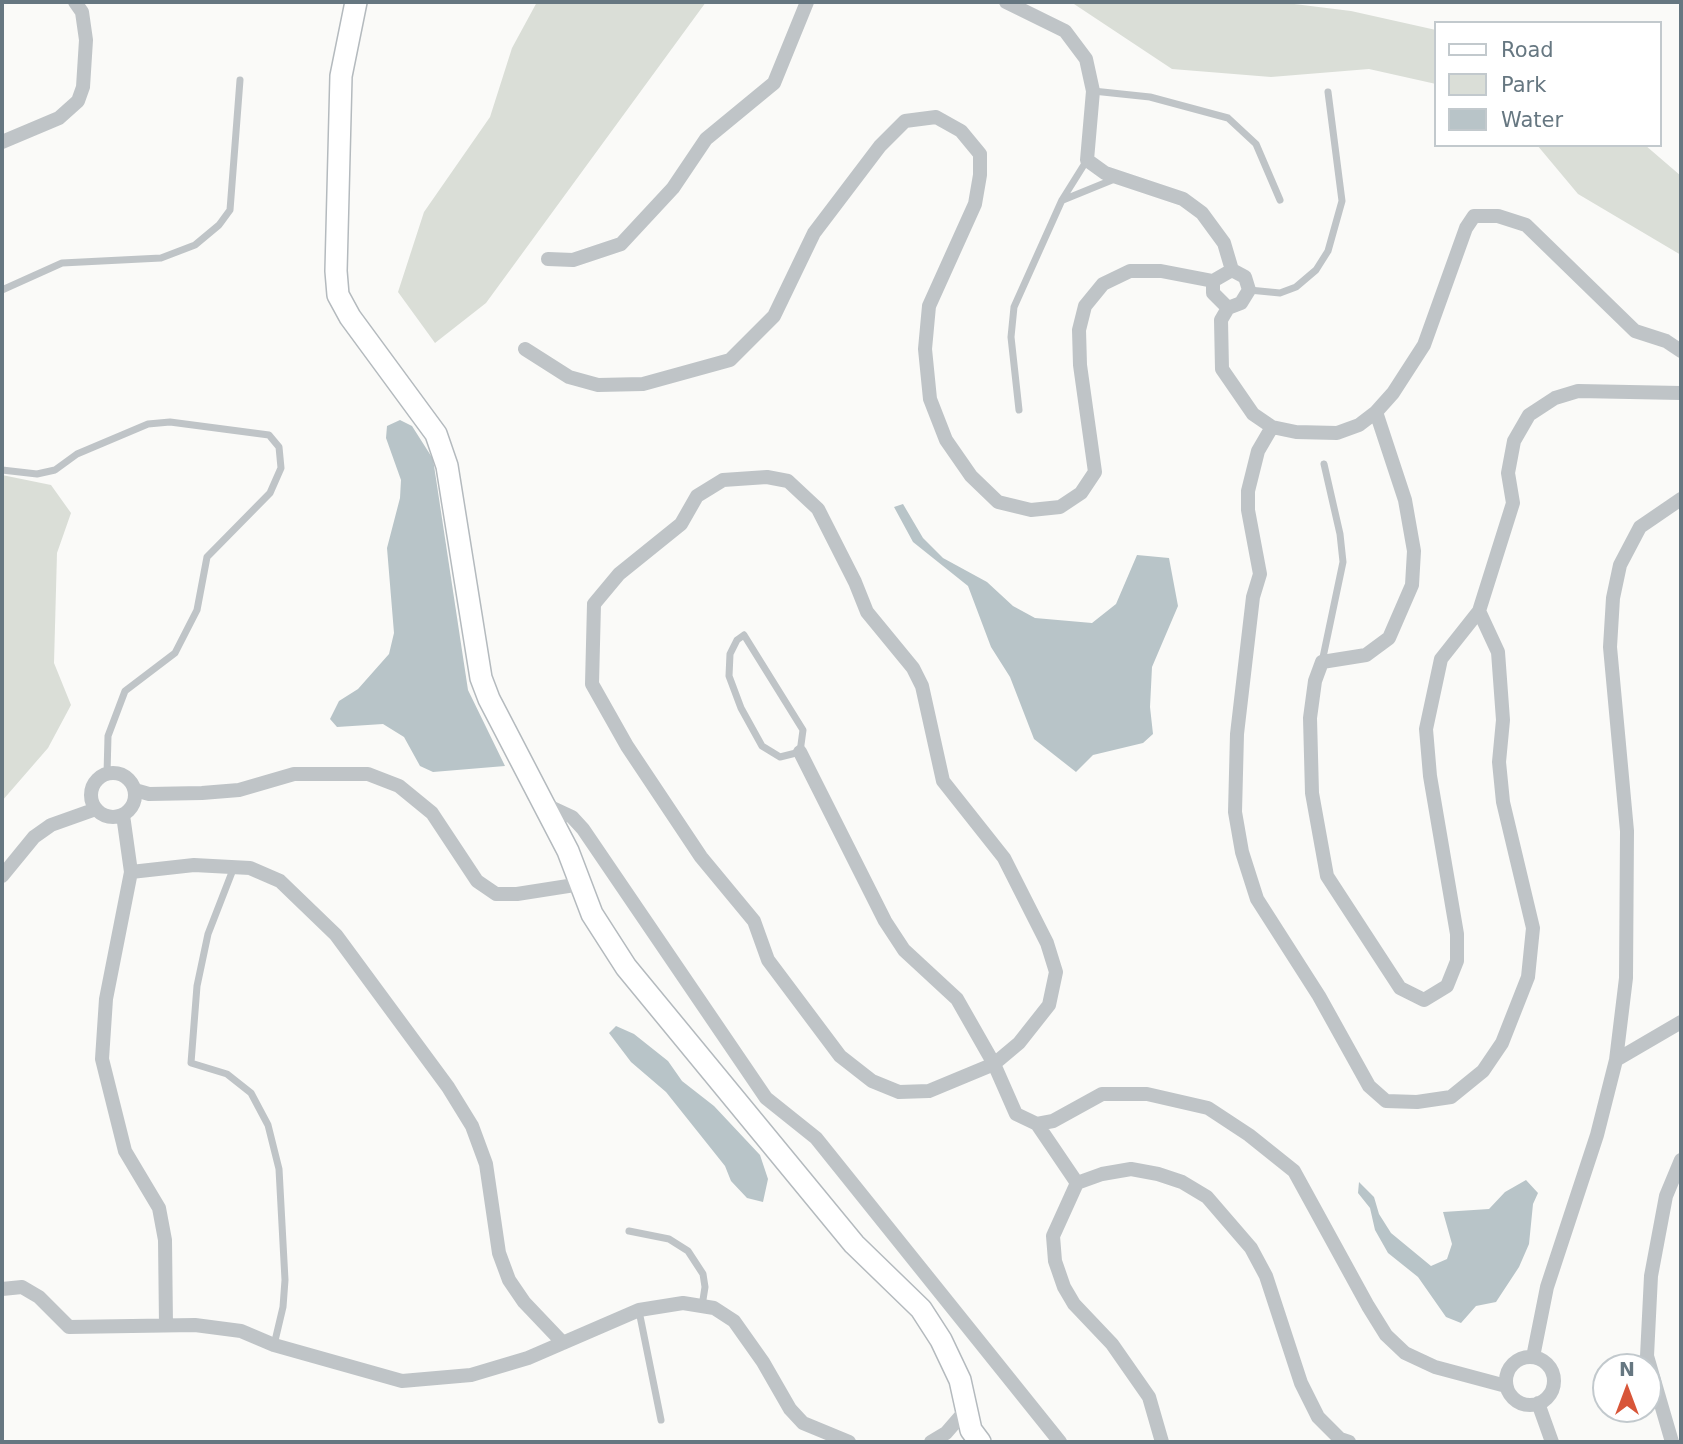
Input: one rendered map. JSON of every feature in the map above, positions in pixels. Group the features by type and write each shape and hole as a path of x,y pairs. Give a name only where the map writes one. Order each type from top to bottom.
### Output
{"street":[{"path":"2,142 59,118 78,100 83,87 86,40 82,12 75,2"},
{"path":"356,2 341,75 336,271 338,295 350,317 436,434 447,466 481,678 489,699 568,851 592,914 626,967 854,1244 921,1309 941,1340 960,1380 971,1430 980,1442"},
{"path":"548,259 573,260 621,244 673,188 706,139 774,83 807,2"},
{"path":"1006,2 1065,31 1086,59 1093,91 1087,160 1105,173 1183,199 1202,213 1224,243 1232,270 1245,277 1249,290 1241,303 1228,308 1220,320 1222,369 1246,406 1272,427 1296,432 1337,433 1359,425 1376,411 1393,393 1424,345 1466,229 1474,216 1498,216 1525,225 1636,331 1666,341 1681,351"},
{"path":"525,349 569,377 598,386 643,384 730,360 774,316 814,233 880,146 905,121 936,117 961,131 980,154 980,175 975,204 929,306 925,349 930,399 946,440 971,476 998,502 1031,510 1060,507 1081,494 1095,472 1080,366 1079,330 1085,306 1103,284 1130,271 1161,271 1213,281 1232,270"},
{"path":"1213,281 1213,293 1228,308"},
{"path":"1376,411 1405,500 1414,551 1412,585 1389,638 1366,655 1322,662 1315,681 1311,718 1312,793 1326,876 1400,988 1423,1000 1447,986 1457,961 1457,934 1430,776 1426,729 1441,659 1479,611 1513,503 1508,473 1514,441 1529,415 1555,398 1578,391 1681,393"},
{"path":"1272,427 1258,451 1248,491 1248,510 1260,574 1253,597 1237,734 1235,812 1242,852 1257,900 1319,996 1369,1086 1386,1101 1417,1102 1451,1097 1483,1071 1502,1043 1528,977 1533,928 1503,802 1499,762 1503,720 1498,652 1479,611"},
{"path":"767,477 788,481 818,509 867,612 913,668 922,685 943,781 1004,858 1047,943 1056,972 1049,1005 1019,1043 994,1064 929,1091 899,1092 872,1081 840,1056 768,960 754,921 701,857 627,746 592,684 594,604 619,574 681,524 697,496 723,480 767,477"},
{"path":"1533,1357 1547,1287 1597,1135 1616,1060 1626,978 1627,831 1610,647 1613,598 1620,565 1640,527 1681,499"},
{"path":"800,752 886,921 904,950 957,999 994,1064 1016,1114 1037,1124 1077,1183"},
{"path":"107,774 128,778 135,790 133,805 123,815 108,816 96,809 92,788 107,774"},
{"path":"135,790 149,794 202,793 239,790 294,774 368,774 399,786 432,813 477,881 496,894 517,894 581,884"},
{"path":"544,804 572,817 583,829 766,1098 816,1138 1060,1442"},
{"path":"2,876 34,837 51,825 96,809"},
{"path":"123,815 131,872 106,999 102,1059 125,1151 159,1208 165,1240 166,1325"},
{"path":"131,872 194,864 250,868 280,881 336,934 448,1087 472,1126 486,1164 499,1253 509,1280 563,1343"},
{"path":"1616,1060 1681,1022"},
{"path":"1037,1124 1053,1121 1102,1094 1147,1094 1208,1108 1249,1135 1294,1171 1368,1306 1395,1344 1405,1353 1435,1367 1506,1386 1516,1400 1530,1405 1538,1403 1550,1394 1554,1379 1548,1365 1533,1357 1513,1364 1508,1370 1506,1386"},
{"path":"1672,1442 1647,1356 1651,1276 1665,1196 1681,1160"},
{"path":"1162,1442 1149,1397 1112,1344 1074,1304 1064,1287 1055,1261 1053,1236 1077,1183 1102,1174 1131,1169 1182,1182 1207,1197 1251,1248 1266,1276 1301,1383 1318,1417 1340,1439 1349,1442"},
{"path":"2,1289 22,1287 38,1297 69,1327 195,1325 241,1331 274,1345 402,1381 471,1375 528,1358 639,1310 683,1303 714,1308 734,1321 763,1362 790,1409 803,1423 833,1438 849,1442"},
{"path":"1538,1403 1552,1442"},
{"path":"931,1442 946,1433 966,1410"}],"lane":[{"path":"2,290 62,263 161,258 195,245 219,225 230,209 240,80"},
{"path":"1093,91 1150,97 1228,118 1256,144 1280,200"},
{"path":"1249,290 1280,293 1296,287 1316,270 1328,251 1342,201 1328,92"},
{"path":"1019,410 1011,337 1014,307 1062,200 1087,160"},
{"path":"1062,200 1121,177"},
{"path":"2,470 37,474 55,470 77,454 124,434 148,424 170,422 269,435 279,447 281,468 270,493 207,557 197,610 175,653 125,691 108,736 107,774"},
{"path":"1322,662 1343,562 1340,534 1324,464"},
{"path":"744,635 803,730 800,752 780,757 762,746 741,708 729,676 730,654 737,640 744,635"},
{"path":"235,866 208,934 197,986 191,1063 227,1074 251,1093 268,1125 279,1170 285,1280 283,1307 274,1345"},
{"path":"629,1231 669,1239 688,1251 703,1274 705,1287 702,1306"},
{"path":"639,1310 661,1420"}],"green space":[{"path":"537,2 706,2 486,303 435,343 398,292 424,212 490,117 512,48"},
{"path":"1071,2 1278,2 1351,11 1434,30 1434,84 1369,69 1271,77 1172,69"},
{"path":"1539,147 1647,147 1681,176 1681,255 1578,194"},
{"path":"2,475 51,485 71,513 57,553 54,663 71,705 48,748 2,801"}],"water":[{"path":"400,420 412,426 433,459 468,690 505,766 433,772 420,766 404,737 383,724 337,727 330,719 339,701 358,689 389,654 394,633 387,548 400,498 401,480 386,438 387,426"},
{"path":"903,504 923,538 943,558 987,582 1013,606 1035,618 1092,623 1116,604 1137,555 1169,558 1178,606 1152,667 1150,707 1153,734 1143,743 1093,755 1076,772 1034,739 1010,677 991,647 968,586 913,542 894,507"},
{"path":"616,1026 634,1034 668,1061 682,1081 714,1106 760,1155 768,1179 763,1202 747,1198 731,1181 725,1166 666,1092 631,1062 609,1033"},
{"path":"1526,1180 1538,1193 1533,1204 1529,1244 1519,1267 1496,1302 1476,1306 1461,1323 1446,1317 1418,1277 1388,1253 1375,1230 1370,1208 1358,1193 1359,1182 1374,1197 1379,1214 1391,1233 1431,1266 1447,1259 1452,1244 1443,1212 1489,1209 1505,1192"}]}
